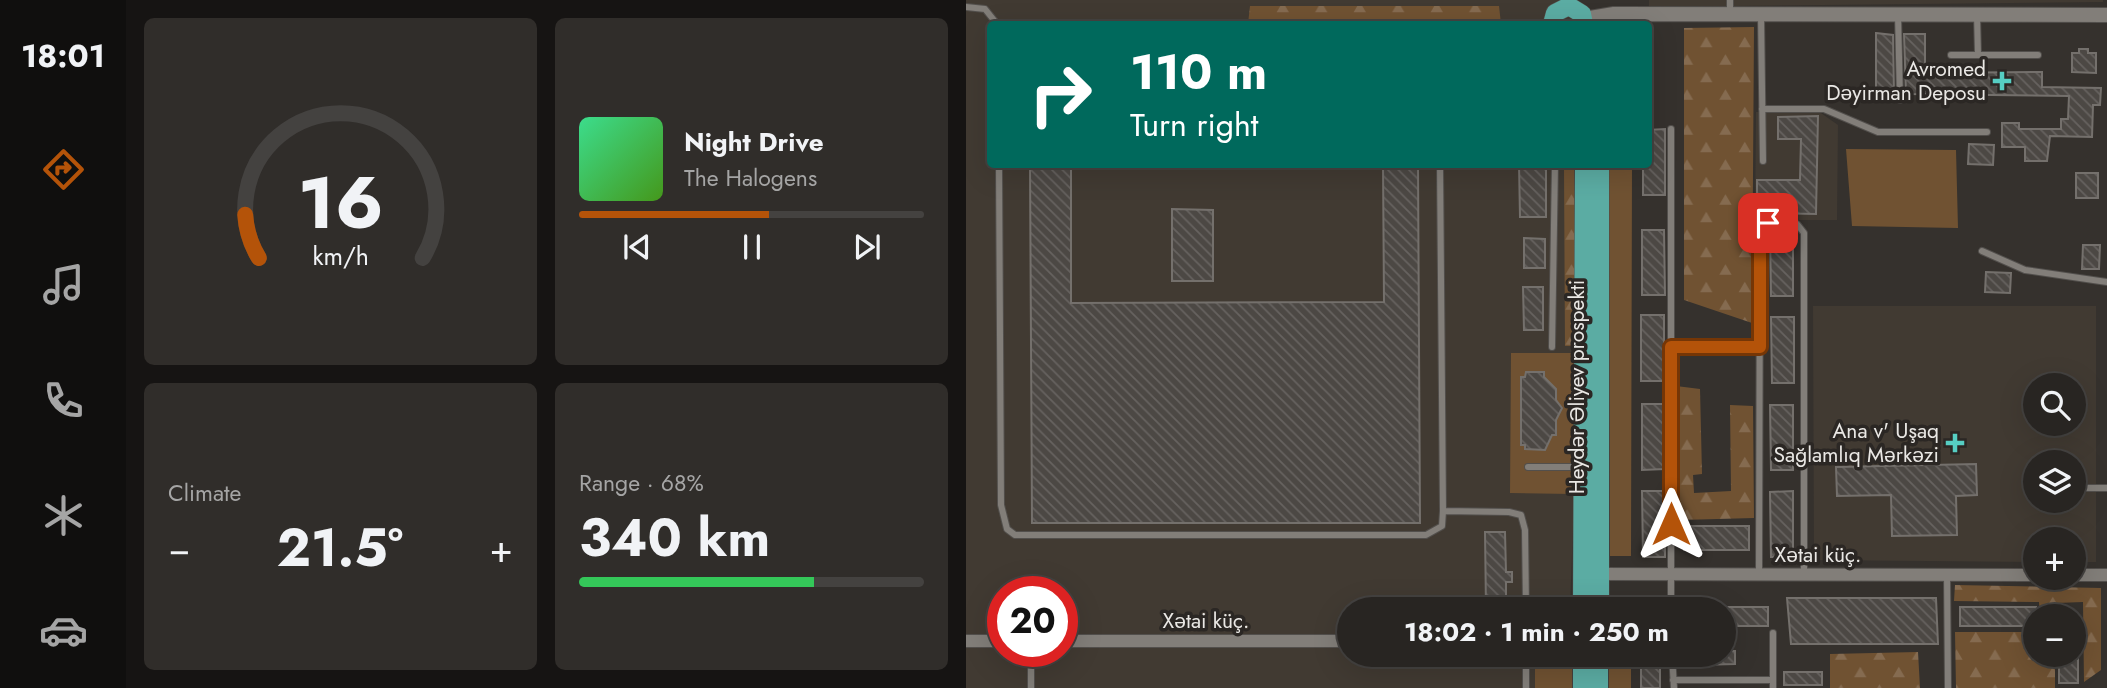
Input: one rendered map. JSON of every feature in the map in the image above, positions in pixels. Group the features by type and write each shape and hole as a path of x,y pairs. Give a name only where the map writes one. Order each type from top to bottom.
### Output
{"main road":[{"path":"1543,0 1551,21"},
{"path":"1553,21 1555,13 1563,7 1574,7 1582,16"},
{"name":"Heydər Əliyev prospekti","path":"1582,597 1584,168"},
{"name":"Heydər Əliyev prospekti","path":"1600,168 1600,597"},
{"path":"1582,667 1582,688"},
{"path":"1599,667 1599,688"}],"street":[{"path":"1582,16 1730,7 1761,15 2107,16"},
{"name":"Xətai küç.","path":"1600,574 2023,575"},
{"path":"2086,575 2107,575"},
{"path":"966,641 987,641"},
{"name":"Xətai küç.","path":"1078,641 1337,641"}],"lane":[{"path":"966,7 985,9 995,21"},
{"path":"1761,15 1763,161"},
{"path":"1898,15 1900,100"},
{"path":"1977,15 1978,55"},
{"path":"1951,55 2038,55"},
{"path":"1762,109 1824,109 1878,132 1987,132"},
{"path":"1671,129 1671,597"},
{"path":"999,168 1001,505 1007,529 1015,535 1426,535 1442,526 1440,168"},
{"path":"1552,347 1555,168"},
{"path":"1759,575 1760,231 1768,223 1797,224 1804,233 1804,575"},
{"path":"1982,251 2025,270 2107,282"},
{"path":"1671,347 1760,347"},
{"path":"1528,467 1583,467"},
{"path":"2086,488 2107,488"},
{"path":"1443,511 1509,512 1521,515 1525,530 1526,597"},
{"path":"1947,574 1948,688"},
{"path":"1673,680 1773,684 1773,633"},
{"path":"1031,667 1031,688"},
{"path":"1526,667 1526,688"},
{"path":"1672,667 1674,688"}],"shaded area":[{"path":"966,0 1573,0 1580,21 987,21 987,168 1586,168 1570,597 1337,597 1337,667 1569,667 1568,688 966,688"},
{"path":"1649,0 2103,0 2103,2 1649,7"},
{"path":"1818,111 1838,125 1837,220 1755,220 1756,112"},
{"name":"Ana v' Uşaq Sağlamlıq Mərkəzi","path":"1813,306 2096,306 2096,562 2086,562 2086,527 2023,527 2023,562 1814,560"}],"green space":[{"path":"1250,6 1499,6 1501,21 1248,21"},
{"path":"1754,27 1752,323 1684,300 1684,28"},
{"path":"1846,149 1956,150 1958,228 1852,226"},
{"path":"1564,168 1574,168 1575,346 1565,346"},
{"path":"1609,168 1632,168 1631,556 1610,556"},
{"path":"1511,353 1575,353 1573,494 1510,493"},
{"path":"1676,386 1700,389 1702,474 1693,475 1694,493 1731,491 1730,405 1753,406 1754,518 1680,520"},
{"path":"1955,585 2023,586 2023,590 2101,588 2101,670 2084,682 2086,604 2083,602 2039,604 1954,601"},
{"path":"1955,632 2023,632 2023,667 2055,667 2055,688 1956,688"},
{"path":"1918,652 1920,688 1830,688 1830,654"},
{"path":"1535,667 1572,667 1572,688 1535,688"},
{"path":"1609,667 1631,667 1631,688 1609,688"}],"building":[{"path":"1876,33 1893,35 1894,94 1891,94 1891,101 1876,101"},
{"path":"1904,34 1925,34 1925,73 2042,72 2042,87 2101,88 2100,105 2093,105 2092,137 2050,136 2047,161 2025,161 2025,147 2002,147 2002,123 2019,123 2019,129 2061,129 2061,119 2068,119 2069,96 1906,94"},
{"path":"2079,49 2096,53 2096,73 2072,72 2072,53 2079,53"},
{"path":"1818,116 1816,214 1757,213 1757,180 1800,180 1801,139 1778,139 1778,117"},
{"path":"1665,129 1665,195 1643,195 1643,168 1652,168 1652,130"},
{"path":"1969,144 1994,145 1993,165 1968,164"},
{"path":"1030,168 1071,168 1071,303 1384,302 1383,168 1418,168 1420,523 1032,523"},
{"path":"1519,168 1546,168 1546,217 1520,217"},
{"path":"2076,173 2098,173 2098,198 2076,198"},
{"path":"1172,209 1213,210 1213,281 1172,281"},
{"path":"1642,230 1664,230 1665,295 1642,295"},
{"path":"1770,230 1793,230 1793,296 1771,296"},
{"path":"1524,238 1545,239 1545,268 1524,268"},
{"path":"2083,245 2100,245 2099,269 2082,269"},
{"path":"1986,272 2011,273 2010,293 1985,292"},
{"path":"1523,287 1543,287 1543,330 1524,330"},
{"path":"1641,315 1664,315 1664,381 1641,381"},
{"path":"1771,317 1794,317 1794,383 1772,383"},
{"path":"1526,372 1544,372 1544,377 1556,389 1556,400 1562,408 1556,420 1556,435 1552,435 1545,450 1525,449 1525,445 1521,445 1521,377 1525,377"},
{"path":"1642,404 1665,404 1665,469 1642,470"},
{"path":"1770,405 1793,405 1793,470 1771,470"},
{"path":"1976,464 1977,495 1956,496 1957,535 1892,536 1891,495 1837,496 1836,467"},
{"path":"1642,491 1665,491 1665,557 1643,557"},
{"path":"1793,491 1793,557 1771,557 1770,492"},
{"path":"1684,526 1749,526 1749,550 1684,550"},
{"path":"1485,532 1505,532 1506,572 1512,572 1512,582 1506,582 1506,597 1486,597"},
{"path":"1787,598 1936,598 1938,644 1791,644"},
{"path":"1736,607 1768,607 1768,626 1736,626"},
{"path":"1960,607 2023,607 2023,626 1960,626"},
{"path":"1641,667 1660,667 1660,688 1641,688"},
{"path":"2059,667 2078,667 2078,683 2059,683"},
{"path":"1784,672 1822,672 1822,685 1784,685"}],"place":[{"name":"Avromed Dəyirman Deposu","path":"2002,81"},
{"name":"Ana v' Uşaq Sağlamlıq Mərkəzi","path":"1955,443"}],"route":[{"path":"1671,524 1671,347 1760,347 1760,231 1768,223"}]}
